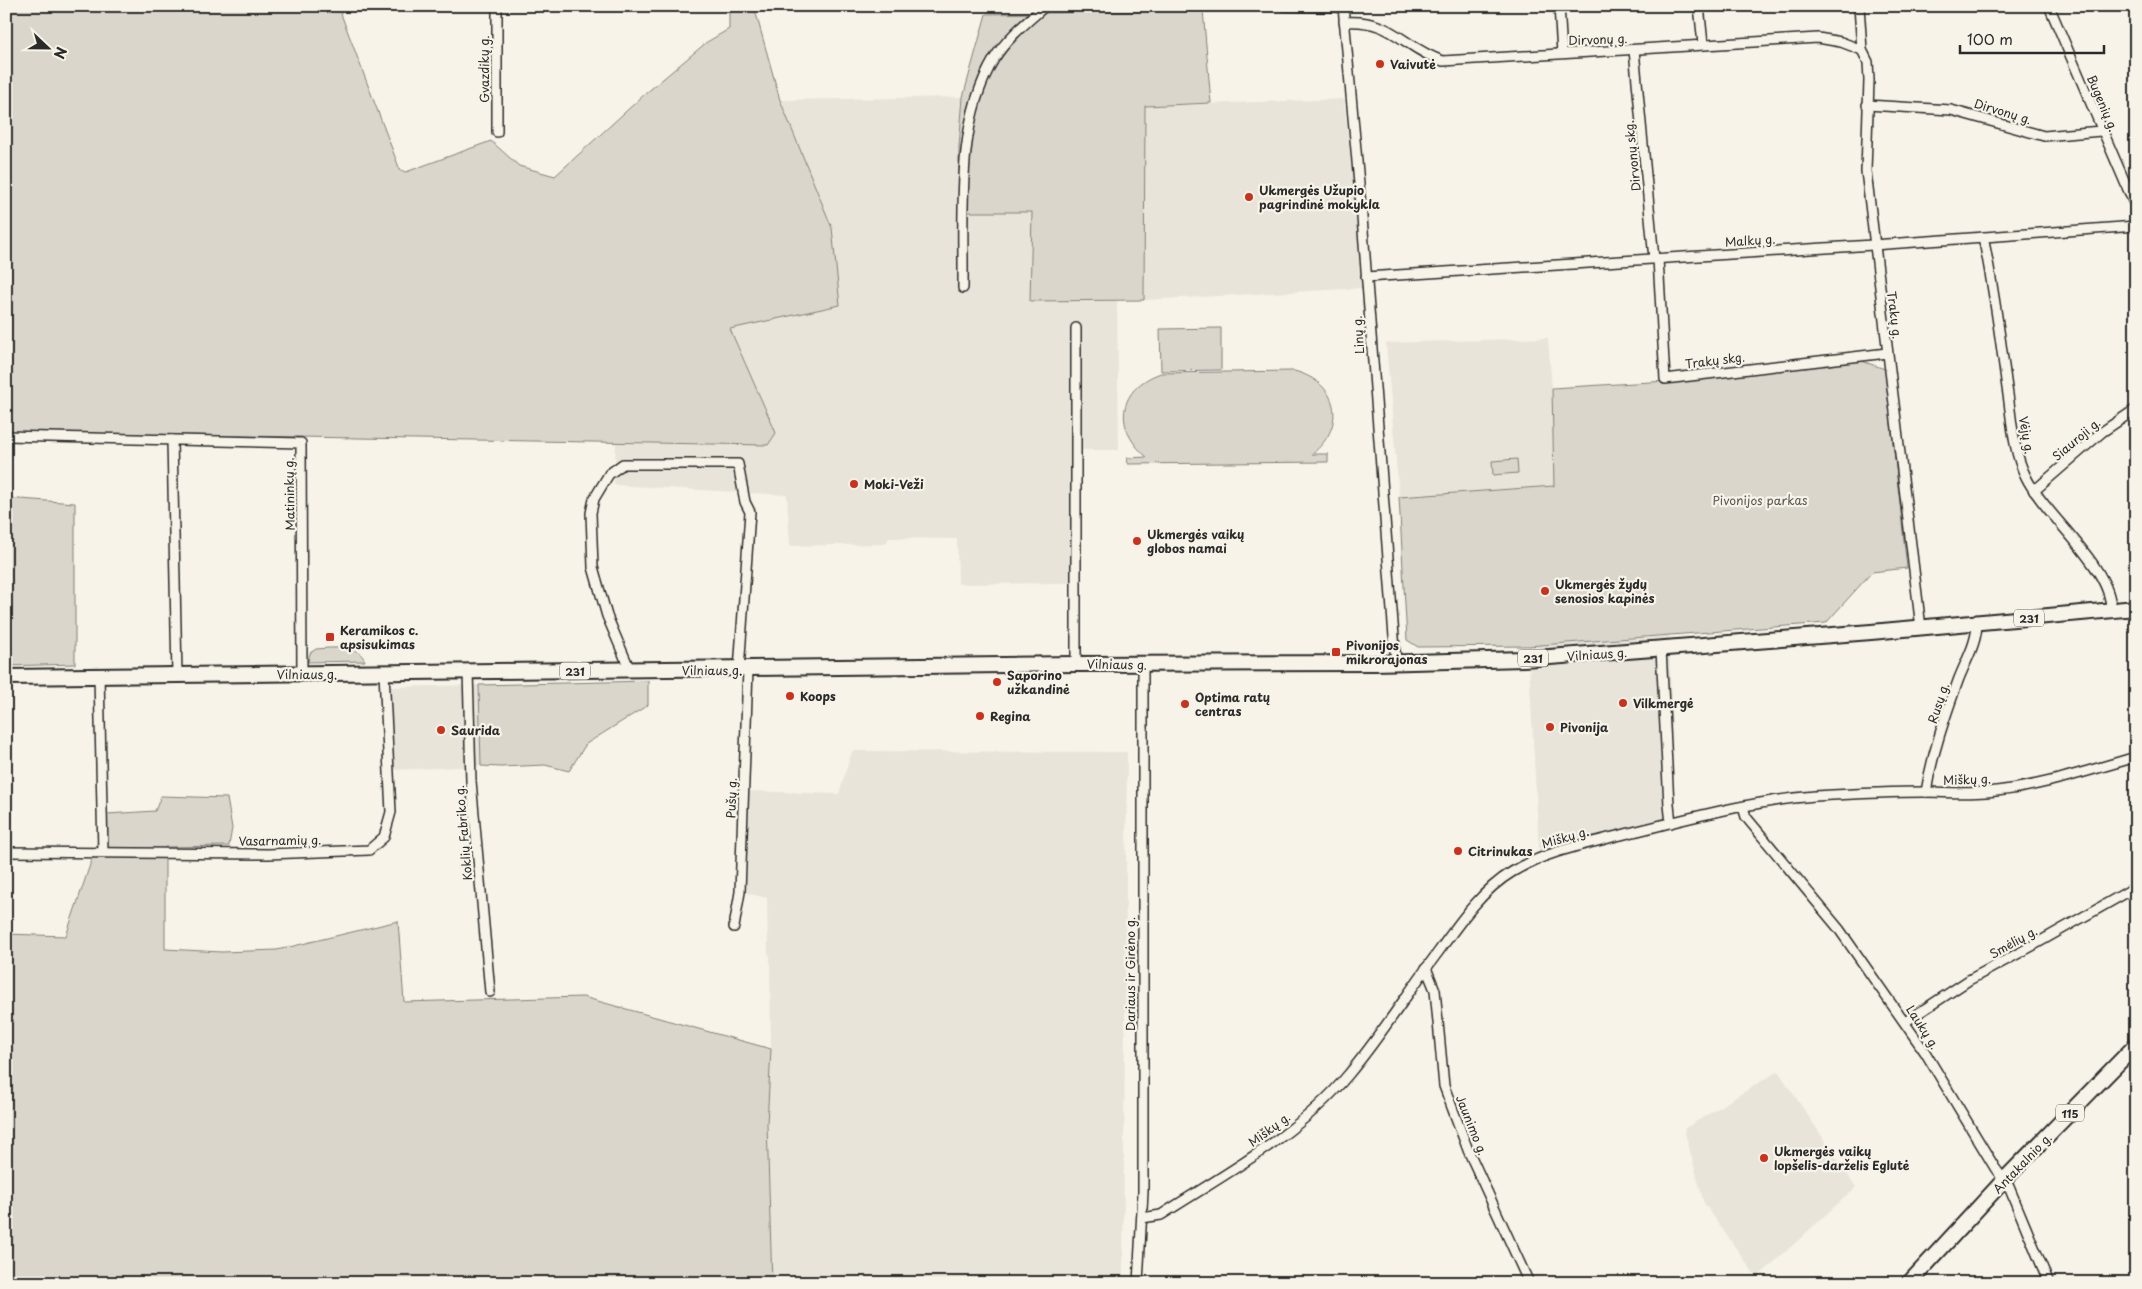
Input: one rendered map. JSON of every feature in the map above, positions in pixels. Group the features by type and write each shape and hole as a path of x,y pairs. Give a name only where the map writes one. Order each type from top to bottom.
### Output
{"main road":[{"name":"Vilniaus g.","path":"6,678 468,671 743,670 1076,664 1396,663 1524,659 1922,628 2136,608"},
{"name":"Antakalnio g.","path":"1909,1283 2004,1180 2136,1045"}],"street":[{"name":"Gvazdikų g.","path":"497,6 497,132"},
{"path":"964,288 965,156 975,100 994,58 1018,30 1045,6"},
{"path":"1284,6 1316,8 1343,6"},
{"name":"Linų g.","path":"1343,6 1396,663"},
{"path":"1559,6 1562,53"},
{"path":"1699,6 1703,44"},
{"name":"Trakų g.","path":"1859,6 1862,50 1868,62 1866,171 1873,245 1922,628"},
{"name":"Bugenių g.","path":"2049,6 2101,131 2136,208"},
{"name":"Dirvonų g.","path":"1344,22 1354,21 1388,29 1429,57 1442,61 1818,38 1841,42 1862,50"},
{"name":"Dirvonų skg.","path":"1634,50 1656,259"},
{"name":"Dirvonų g.","path":"1867,105 1951,110 2044,136 2101,131"},
{"name":"Malkų g.","path":"1366,277 1873,245 2136,226"},
{"name":"Vėjų g.","path":"1983,237 1992,274 2016,455 2034,491 2095,570 2108,590 2111,598 2111,610"},
{"name":"Trakų skg.","path":"1656,259 1665,379 1887,353"},
{"path":"1076,328 1076,664"},
{"name":"Siauroji g.","path":"2034,491 2102,432 2136,409"},
{"name":"Matininkų g.","path":"6,436 301,443 302,674"},
{"path":"172,440 176,675"},
{"name":"Pušų g.","path":"630,670 607,616 593,567 591,513 594,499 609,474 623,464 738,464 745,502 750,512 743,670 740,892 734,927"},
{"name":"Rusų g.","path":"1926,792 1935,753 1958,680 1975,641 1977,623"},
{"path":"1661,649 1671,823"},
{"name":"Dariaus ir Girėno g.","path":"1138,1283 1142,1218 1143,665"},
{"name":"Koklių Fabriko g.","path":"468,671 471,781 490,992"},
{"name":"Vasarnamių g.","path":"6,852 268,854 369,850 384,837 391,812 384,673"},
{"path":"99,676 102,852"},
{"name":"Miškų g.","path":"1142,1218 1161,1214 1268,1146 1304,1119 1346,1078 1363,1057 1426,968 1472,908 1508,874 1544,855 1671,823 1770,801 1814,796 1986,792 2046,782 2136,757"},
{"name":"Laukų g.","path":"1743,806 1746,817 1838,929 1905,1022 2009,1187 2049,1283"},
{"name":"Smėlių g.","path":"1905,1022 1969,980 2136,887"},
{"name":"Jaunimo g.","path":"1426,968 1435,990 1444,1086 1468,1150 1529,1283"}],"shaded area":[{"path":"963,97 959,147 1032,212 1030,301 1117,301 1119,450 1071,450 1071,583 958,584 957,539 889,538 885,544 790,546 787,495 614,485 616,443 768,445 776,433 730,328 832,228 780,100"},
{"name":"Ukmergės Užupio pagrindinė mokykla","path":"1344,99 1364,288 1144,300 1145,106"},
{"path":"1548,338 1552,388 1555,486 1399,497 1386,343"},
{"path":"1669,636 1675,815 1539,851 1528,646"},
{"path":"479,685 481,766 393,770 390,687"},
{"path":"852,751 1127,752 1123,1283 772,1283 767,1124 771,1049 770,955 768,954 767,898 742,892 748,791 839,794"},
{"name":"Ukmergės vaikų lopšelis-darželis Eglutė","path":"1778,1071 1856,1187 1757,1278 1704,1203 1684,1129"}],"green space":[{"path":"6,6 343,6 341,14 400,170 406,172 491,141 519,166 555,176 645,94 707,42 729,29 729,9 755,10 780,100 832,228 840,305 730,329 776,433 768,445 6,432"},
{"path":"1203,10 1211,103 1145,106 1144,300 1030,301 1032,212 959,212 959,147 963,97 986,14"},
{"path":"1221,328 1221,370 1161,371 1160,329"},
{"name":"Pivonijos parkas","path":"1859,360 1885,369 1907,568 1872,572 1826,623 1528,646 1418,647 1407,640 1399,497 1554,486 1552,388 1667,381"},
{"path":"1294,371 1309,377 1329,394 1334,418 1331,430 1323,443 1312,454 1328,454 1328,462 1128,464 1127,458 1147,457 1136,446 1125,422 1125,410 1128,399 1135,389 1146,380 1161,373"},
{"path":"1517,459 1518,473 1493,475 1492,461"},
{"path":"6,498 75,503 75,664 6,666"},
{"path":"316,649 354,650 365,661 308,662 310,653"},
{"path":"648,681 648,705 586,744 569,771 545,765 481,766 479,685"},
{"path":"161,796 227,798 232,828 229,846 165,847 165,949 222,952 277,950 398,921 404,1002 583,997 771,1049 767,1124 772,1283 6,1283 6,934 66,936 107,814 155,811"}],"place":[{"name":"Vaivutė","path":"1380,64"},
{"name":"Ukmergės Užupio pagrindinė mokykla","path":"1249,197"},
{"name":"Moki-Veži","path":"854,484"},
{"name":"Ukmergės vaikų globos namai","path":"1137,541"},
{"name":"Ukmergės žydų senosios kapinės","path":"1545,591"},
{"name":"Keramikos c. apsisukimas","path":"330,637"},
{"name":"Pivonijos mikrorajonas","path":"1336,652"},
{"name":"Saporino užkandinė","path":"997,682"},
{"name":"Koops","path":"790,696"},
{"name":"Vilkmergė","path":"1623,703"},
{"name":"Optima ratų centras","path":"1185,704"},
{"name":"Regina","path":"980,716"},
{"name":"Pivonija","path":"1550,727"},
{"name":"Saurida","path":"441,730"},
{"name":"Citrinukas","path":"1458,851"},
{"name":"Ukmergės vaikų lopšelis-darželis Eglutė","path":"1764,1158"}]}
